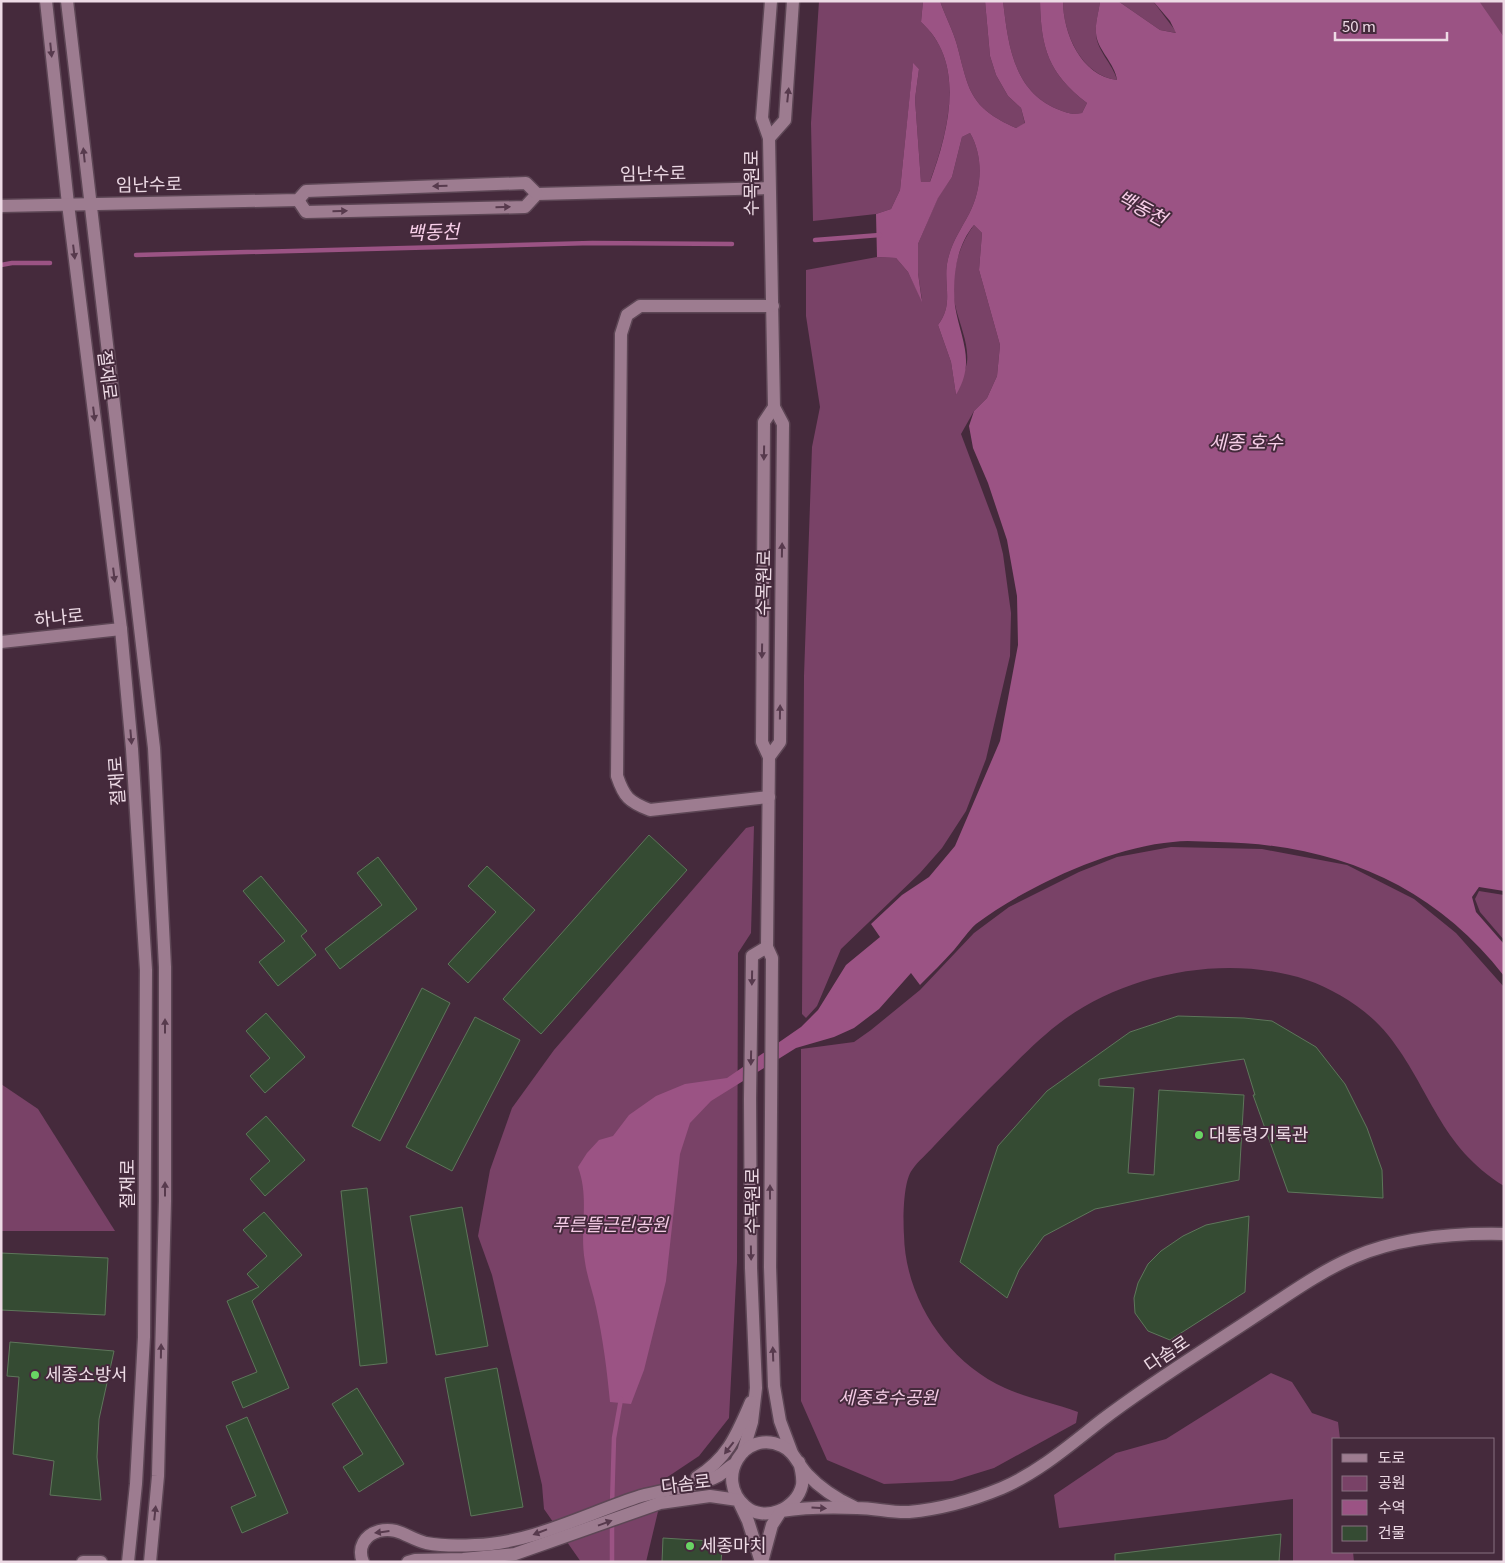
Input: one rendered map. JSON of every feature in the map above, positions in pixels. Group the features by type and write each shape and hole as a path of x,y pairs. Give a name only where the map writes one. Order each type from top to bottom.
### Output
{"street":[{"name":"절재로","path":"46,1 68,204 121,629 132,749 146,970 144,1337 136,1484 128,1562"},
{"name":"절재로","path":"67,1 154,748 165,967 165,1201 158,1476 150,1562"},
{"name":"수목원로","path":"769,757 780,742 783,424 774,408 769,138 762,118 771,1"},
{"name":"수목원로","path":"769,138 785,120 793,1"},
{"name":"임난수로","path":"1,206 298,200 306,191 526,183 537,194 769,188"},
{"path":"298,200 306,212 526,207 537,194"},
{"path":"769,798 650,810 635,805 623,794 617,776 617,756 621,334 627,315 640,306 773,306"},
{"name":"수목원로","path":"774,408 764,422 762,742 769,757 767,947 772,958 770,1099 774,1386 780,1421 795,1457"},
{"name":"하나로","path":"1,642 121,629"},
{"name":"수목원로","path":"743,1452 752,1422 756,1388 750,1100 752,956 767,947"},
{"name":"다솜로","path":"733,1465 731,1477 733,1489 738,1500 747,1508 758,1513 770,1514 805,1507 907,1512 940,1508 1004,1487 1038,1469 1108,1416 1214,1343 1319,1275 1348,1260 1420,1239 1459,1233 1504,1234"},
{"path":"774,1386 791,1434 805,1461 856,1508"},
{"name":"수목원로","path":"684,1486 714,1467 734,1441 756,1388"},
{"name":"다솜로","path":"363,1562 361,1556 362,1543 370,1534 382,1530 402,1532 423,1542 444,1546 483,1545 518,1540 643,1496 717,1476 733,1465 743,1452 760,1443 772,1443 795,1457 806,1474 823,1488 856,1508"},
{"path":"761,1562 772,1525 782,1511 798,1495 802,1484 795,1457"},
{"name":"다솜로","path":"408,1562 415,1560 490,1558 515,1554 660,1503 710,1496 738,1500"},
{"path":"738,1500 748,1521 761,1562"},
{"path":"83,1562 101,1562"}],"green space":[{"path":"819,1 923,1 921,22 935,39 944,57 949,78 950,99 943,142 930,182 921,182 915,99 919,69 913,64 900,190 891,209 876,214 813,221 811,123"},
{"path":"940,1 985,1 990,56 996,75 1008,96 1021,108 1025,124 1016,128 1000,120 980,104 973,95 955,39"},
{"path":"1003,1 1040,1 1042,33 1049,58 1063,81 1087,103 1082,113 1067,113 1042,101 1022,78 1015,64 1007,33"},
{"path":"1063,1 1100,1 1096,25 1097,39 1117,80 1105,77 1094,71 1077,51 1067,27"},
{"path":"1118,1 1153,1 1177,33 1160,30"},
{"path":"1479,1 1504,1 1504,37 1481,6"},
{"path":"970,133 978,152 979,184 969,214 954,241 948,259 946,309 938,325 951,362 956,395 966,366 967,355 954,298 954,276 963,243 974,225 982,233 979,270 1000,345 997,376 987,398 974,411 961,434 997,530 1003,554 1011,613 1010,656 986,759 966,811 942,848 920,873 841,949 817,1006 806,1018 802,1014 804,676 812,447 820,407 806,316 806,270 877,257 896,258 908,272 922,300 918,273 918,244 938,197 952,177 962,137"},
{"name":"푸른뜰근린공원","path":"754,826 751,933 738,953 737,1262 729,1418 699,1456 666,1478 646,1562 581,1562 544,1509 542,1485 492,1275 478,1236 490,1170 512,1108 554,1050 746,828"},
{"name":"세종호수공원","path":"1171,847 1262,849 1347,865 1414,899 1456,933 1504,987 1504,1186 1482,1170 1464,1153 1450,1135 1403,1055 1388,1035 1361,1009 1329,989 1307,980 1277,972 1246,969 1214,969 1182,972 1150,979 1120,989 1091,1003 1065,1019 1025,1053 914,1167 909,1176 904,1201 906,1259 912,1282 921,1304 933,1325 948,1345 984,1377 1005,1388 1078,1412 1076,1423 994,1468 952,1481 884,1484 827,1460 801,1401 801,1049 854,1042 920,990 974,933 1009,907 1079,872 1117,857"},
{"path":"1479,891 1504,895 1504,940 1480,912 1475,899"},
{"path":"1,1084 38,1109 115,1231 1,1231"},
{"path":"1271,1373 1292,1382 1312,1413 1338,1422 1340,1438 1332,1438 1332,1553 1353,1553 1354,1562 1293,1562 1293,1499 1059,1528 1054,1495 1116,1453 1166,1439"}],"water":[{"name":"세종 호수","path":"923,1 940,1 955,39 973,95 989,112 1016,128 1025,123 1021,108 1008,96 996,75 990,56 985,1 1003,1 1007,33 1015,64 1031,90 1042,101 1072,114 1082,113 1087,103 1063,81 1049,58 1042,33 1040,1 1063,1 1066,26 1076,51 1093,70 1104,77 1117,80 1116,74 1097,39 1096,25 1100,1 1118,1 1160,30 1176,33 1170,21 1153,1 1479,1 1504,37 1504,891 1479,887 1472,897 1476,912 1504,944 1504,976 1476,944 1445,916 1412,893 1377,875 1340,861 1301,851 1260,845 1218,842 1173,842 1149,845 1096,860 1044,883 1019,896 976,924 920,985 911,973 879,1009 854,1028 834,1037 796,1048 711,1101 690,1123 680,1154 666,1281 644,1370 631,1404 610,1402 601,1331 583,1250 584,1203 578,1167 599,1140 613,1136 629,1115 656,1096 685,1084 727,1078 801,1027 818,1010 846,965 880,937 871,924 902,895 929,877 955,846 1000,741 1018,645 1017,596 1007,540 988,483 973,448 969,426 974,411 987,398 997,376 1000,345 979,270 982,233 974,225 968,233 959,253 955,274 955,306 966,361 962,383 956,395 951,362 938,325 946,309 948,259 954,241 969,214 979,184 978,152 970,133 962,137 952,177 938,198 918,244 918,273 922,302 908,272 896,258 877,257 876,214 891,209 900,190 913,63 919,69 915,99 921,182 930,182 943,142 947,121 950,99 949,78 944,57 935,39 921,22"}],"building":[{"path":"649,835 687,870 541,1034 503,999"},
{"path":"378,857 417,909 340,969 325,949 382,905 357,873"},
{"path":"487,866 535,910 468,983 448,964 496,912 468,886"},
{"path":"261,876 307,931 301,936 316,955 278,986 259,962 285,941 243,891"},
{"path":"422,988 450,1003 380,1141 352,1126"},
{"path":"266,1013 305,1057 265,1093 250,1076 270,1058 246,1031"},
{"path":"1178,1016 1244,1018 1272,1021 1316,1047 1345,1084 1367,1128 1382,1170 1383,1198 1288,1192 1253,1095 1255,1095 1244,1059 1099,1079 1099,1086 1134,1088 1128,1173 1154,1175 1159,1090 1244,1095 1239,1180 1095,1209 1044,1236 1019,1270 1007,1298 960,1262 998,1146 1047,1091 1130,1032"},
{"path":"475,1017 520,1040 452,1171 406,1147"},
{"path":"266,1116 305,1160 265,1196 250,1179 270,1161 246,1134"},
{"path":"367,1188 387,1363 360,1366 341,1191"},
{"path":"462,1207 488,1346 436,1355 410,1216"},
{"path":"264,1212 302,1255 252,1301 289,1388 243,1408 232,1382 257,1372 227,1301 259,1287 247,1274 267,1256 243,1230"},
{"path":"1249,1216 1245,1292 1170,1340 1148,1331 1135,1313 1134,1298 1138,1283 1148,1264 1161,1251 1183,1236 1206,1225"},
{"path":"1,1253 108,1258 105,1315 1,1310"},
{"path":"10,1342 114,1351 99,1419 97,1457 101,1500 50,1495 54,1461 13,1454 19,1377 7,1376"},
{"path":"497,1368 523,1507 471,1516 445,1378"},
{"path":"357,1388 404,1464 359,1492 343,1467 363,1454 332,1404"},
{"path":"247,1417 288,1513 242,1533 231,1507 256,1496 226,1426"},
{"path":"1281,1534 1279,1562 1115,1562 1115,1554"},
{"name":"세종마치","path":"663,1538 711,1541 722,1550 721,1562 662,1562"}],"waterway":[{"name":"백동천","path":"815,240 880,235"},
{"name":"백동천","path":"136,255 592,243 732,244"},
{"name":"백동천","path":"1,265 12,263 50,263"},
{"path":"612,1505 614,1438 621,1399"},
{"path":"612,1521 612,1562"}],"place":[{"name":"대통령기록관","path":"1199,1135"},
{"name":"세종소방서","path":"35,1375"},
{"name":"세종마치","path":"690,1546"}]}
